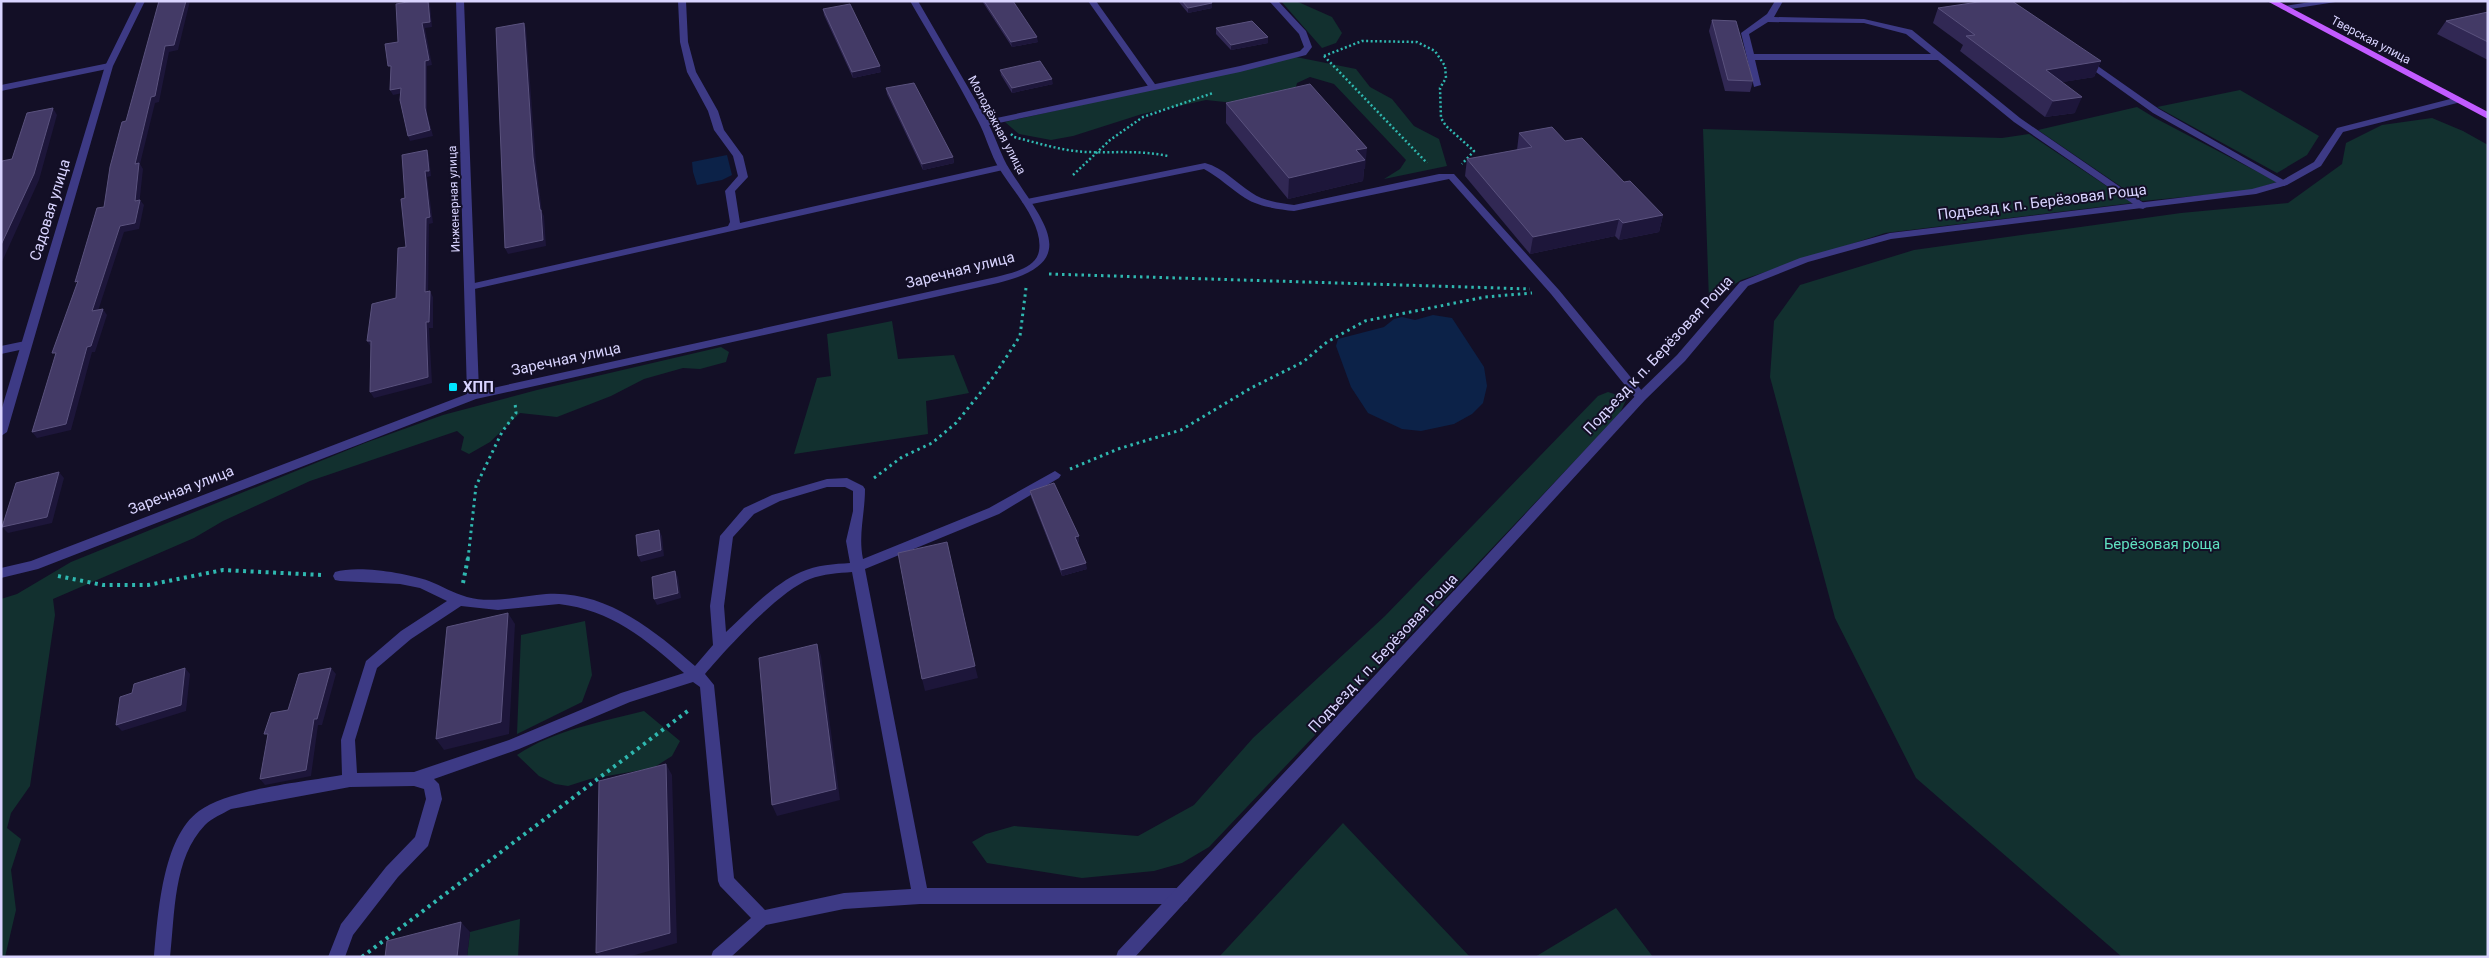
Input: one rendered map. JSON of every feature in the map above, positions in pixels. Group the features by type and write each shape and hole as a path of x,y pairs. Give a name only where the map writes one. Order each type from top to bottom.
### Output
{"main road":[{"name":"Тверская улица","path":"2271,1 2488,116"}],"street":[{"name":"Садовая улица","path":"1,432 109,66 141,1"},
{"name":"Инженерная улица","path":"460,1 473,396"},
{"path":"682,1 681,18 687,57 695,80 712,110 719,130 743,164 743,176 730,191 735,222 732,229"},
{"name":"Молодёжная улица","path":"914,1 984,124 1003,167 1027,202 1045,240 1044,254 1032,268"},
{"path":"1092,1 1153,87"},
{"path":"984,124 1286,58 1308,48 1303,33 1272,1"},
{"path":"1757,85 1745,33 1766,19 1777,8 1779,1"},
{"path":"2284,8 2338,1"},
{"path":"1766,19 1864,21 1909,32 2017,120 2143,206"},
{"path":"2076,53 2156,111 2284,183"},
{"path":"1751,57 1939,56"},
{"path":"1,88 109,66"},
{"name":"Подъезд к п. Берёзовая Роща","path":"1124,957 1641,397 1682,358 1744,284 1804,260 1890,236 2253,192 2284,183 2318,164 2340,130 2458,100"},
{"path":"1027,202 1205,166 1224,176 1256,200 1277,206 1294,208 1445,176 1555,292 1641,397"},
{"path":"470,287 1003,167"},
{"name":"Заречная улица","path":"1,573 33,565 473,396 998,280 1032,268"},
{"path":"1,350 25,346"},
{"path":"162,957 170,887 181,846 197,822 210,811 229,804 350,780 414,778 514,745 626,697 696,675 720,646 782,590 806,575 832,569 857,567 994,511 1055,475"},
{"path":"720,646 717,606 727,536 749,511 776,498 833,482 847,482 859,489 859,512 853,541 920,896"},
{"path":"340,576 368,576 419,582 460,600 484,604 558,599 584,600 604,609 638,629 696,675 707,685 726,881 762,918"},
{"path":"350,780 348,740 371,665 406,635 460,600"},
{"path":"336,957 347,930 392,872 422,841 434,799 431,784 414,778"},
{"path":"720,957 762,918 844,901 920,896 1181,896"}],"path":[{"path":"1308,48 1324,56 1445,176 1474,151 1446,126 1440,118 1440,88 1446,78 1445,66 1435,51 1417,42 1362,41 1324,56"},
{"path":"1051,196 1098,152 1135,121 1161,109 1220,91"},
{"path":"998,120 1014,137 1051,147 1098,152 1143,150 1176,157 1193,167"},
{"path":"859,489 902,456 932,443 956,424 988,383 1020,336 1032,268 1520,288 1555,292"},
{"path":"1055,475 1118,449 1181,430 1251,388 1303,362 1327,342 1365,321 1484,296 1555,292"},
{"path":"460,600 470,551 476,486 502,432 516,414 514,387"},
{"path":"33,565 60,576 103,585 148,584 223,570 340,576"},
{"path":"362,957 708,695"}],"green space":[{"path":"1281,1 1296,1 1332,17 1342,33 1336,43 1322,48"},
{"path":"1296,57 1356,69 1370,87 1392,99 1414,126 1439,139 1447,166 1384,179 1400,169 1406,160 1334,84 1310,77 1297,83 1294,94 1285,100 1225,102 1206,100 1142,114 1073,136 1051,140 1019,134 1005,122"},
{"path":"2240,90 2319,136 2307,155 2277,173 2157,107"},
{"path":"2137,107 2277,182 2248,191 2142,201 2038,130"},
{"name":"Берёзовая роща","path":"2432,118 2463,131 2488,145 2488,957 2122,957 1916,778 1835,618 1770,377 1774,321 1800,285 1914,250 2181,213 2288,203 2342,164 2346,143 2382,125"},
{"path":"1703,129 2002,138 2029,134 2132,203 1885,233 1741,280 1709,301"},
{"path":"892,321 898,359 954,355 969,393 926,401 928,434 794,454 817,378 831,376 827,334"},
{"path":"721,347 729,352 726,362 700,369 683,368 644,379 611,396 557,417 520,413 490,442 469,454 461,450 464,437 457,431 310,481 223,521 194,538 53,599 55,615 30,786 11,813 7,828 21,839 11,870 16,910 5,957 1,957 1,599 17,594 71,562 365,443 443,415 537,390"},
{"path":"1608,392 1627,398 1620,413 1209,847 1182,863 1154,871 1082,878 987,863 972,842 986,834 1014,826 1138,836 1194,805 1253,738 1385,616 1598,396"},
{"path":"585,621 592,675 582,702 517,734 521,635"},
{"path":"644,711 680,741 672,756 653,768 590,779 568,786 555,784 539,776 517,755 531,746 562,733"},
{"path":"1343,823 1470,957 1219,957"},
{"path":"1616,908 1653,957 1535,957"},
{"path":"520,919 518,957 467,957 470,932"}],"water":[{"path":"727,155 732,175 722,180 697,185 692,162"},
{"path":"1433,315 1452,318 1484,367 1487,386 1483,403 1472,414 1454,424 1421,431 1402,429 1368,413 1351,387 1336,346 1338,339 1384,327 1394,319 1402,317 1415,320"}],"building":[{"path":"159,1 186,1 174,45 165,46 155,96 151,97 135,164 139,163 135,201 140,200 135,223 120,226 92,311 103,309 91,346 87,347 66,424 32,432 56,353 52,353 78,281 75,282 97,208 104,207 110,167 122,122 126,121"},
{"path":"428,1 430,22 422,23 429,60 425,61 425,108 430,130 408,136 400,100 401,88 390,90 391,66 388,66 385,44 398,42 396,4"},
{"path":"984,1 1013,1 1037,37 1011,42"},
{"path":"1182,1 1211,1 1212,3 1188,8"},
{"path":"1985,1 2012,1 2101,61 2046,70 2082,97 2053,101 1966,36 1975,35 1938,8"},
{"path":"850,4 880,66 852,72 823,9"},
{"path":"2488,12 2488,42 2446,21"},
{"path":"1712,20 1736,21 1753,81 1728,80"},
{"path":"1252,21 1268,37 1231,45 1216,28"},
{"path":"524,23 533,157 541,210 543,240 505,248 496,28"},
{"path":"1040,61 1052,79 1012,88 1000,70"},
{"path":"914,83 953,157 922,164 886,88"},
{"path":"1310,84 1367,148 1356,150 1365,160 1289,178 1226,103"},
{"path":"53,108 34,174 1,245 2,161 12,159 27,113"},
{"path":"1552,127 1565,141 1582,138 1624,182 1630,181 1663,215 1623,223 1619,219 1533,237 1467,159 1532,147 1519,133"},
{"path":"427,150 429,171 425,171 430,217 426,218 425,292 430,291 429,322 426,322 428,377 370,392 371,341 367,341 372,304 396,298 398,248 406,247 401,199 405,198 402,155"},
{"path":"59,472 47,517 2,527 16,483"},
{"path":"1054,483 1079,536 1075,537 1086,563 1061,570 1030,491"},
{"path":"659,530 661,550 638,556 636,535"},
{"path":"947,542 975,666 922,679 898,553"},
{"path":"675,571 678,593 654,599 652,577"},
{"path":"508,613 501,722 436,739 447,627"},
{"path":"817,644 836,789 772,805 759,658"},
{"path":"185,668 181,705 116,725 120,697 132,693 134,684"},
{"path":"331,668 317,719 314,719 306,770 260,779 268,734 264,734 271,713 288,710 299,674"},
{"path":"666,764 670,933 596,953 599,781"},
{"path":"461,922 457,957 385,957 387,941"}],"place":[{"name":"ХПП","path":"453,387"}]}
